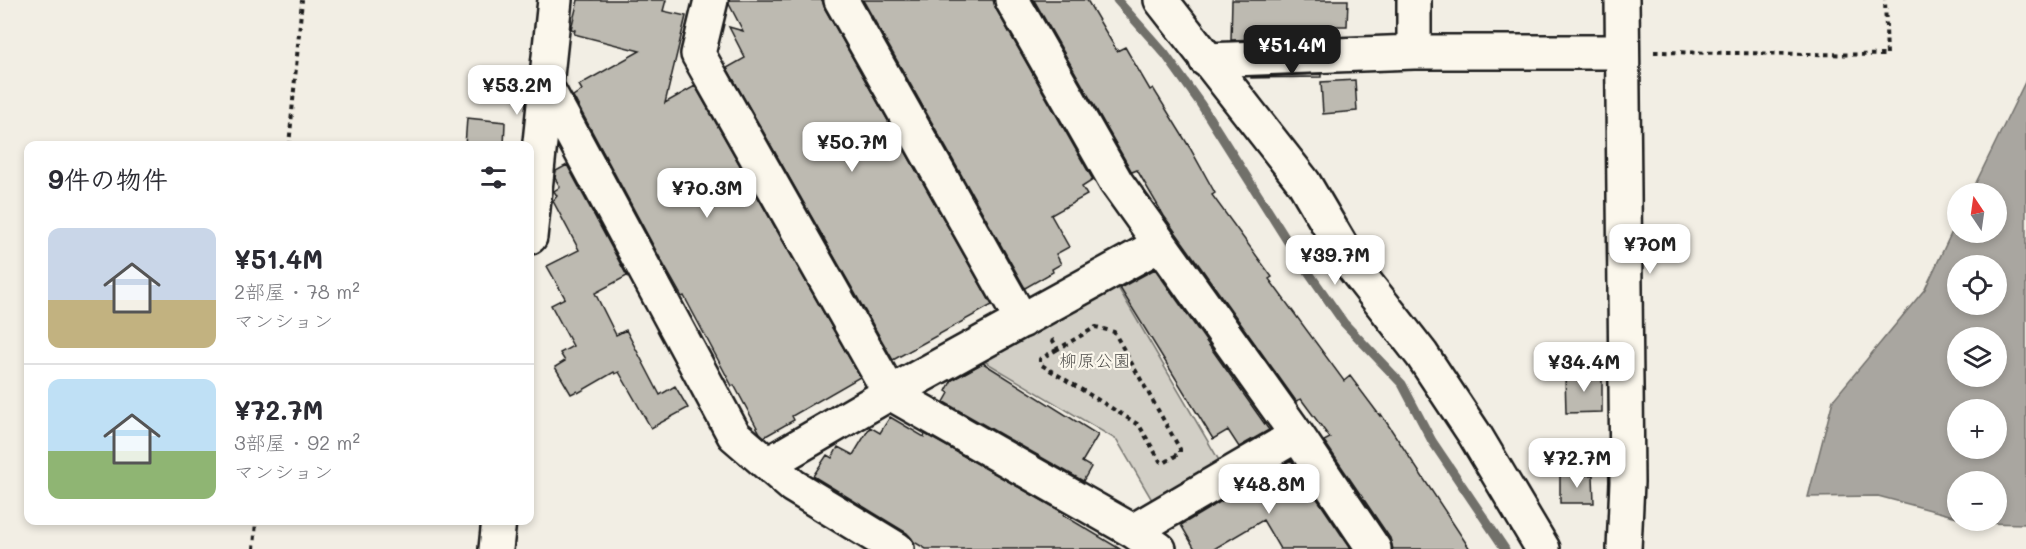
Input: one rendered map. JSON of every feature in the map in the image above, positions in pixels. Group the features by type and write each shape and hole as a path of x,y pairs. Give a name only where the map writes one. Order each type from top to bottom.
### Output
{"street":[{"path":"534,199 555,0"},
{"path":"711,0 698,54 890,393 1146,540 1296,435"},
{"path":"841,0 1029,317"},
{"path":"1012,0 1116,182 1374,549"},
{"path":"1161,0 1304,183 1354,268 1422,356 1476,435 1543,549"},
{"path":"1414,0 1414,52"},
{"path":"1622,0 1627,482 1624,549"},
{"path":"1206,60 1414,52 1623,52"},
{"path":"546,86 734,435 793,486 897,549"},
{"path":"768,464 890,393 1159,245"},
{"path":"496,549 498,525"}],"path":[{"path":"289,141 302,0"},
{"path":"1623,52 1887,55 1886,0"},
{"path":"1029,317 1058,349"},
{"path":"1096,327 1114,332 1180,449 1180,453 1164,463 1160,461 1139,425 1040,364 1040,358 1058,349 1096,327"},
{"path":"254,549 256,525"}],"green space":[{"name":"柳原公園","path":"1116,284 1220,462 1152,500 1117,440 984,361"}],"shaded area":[{"path":"2026,80 2026,524 2007,524 2007,471 1947,471 1947,514 1878,496 1808,497 1833,400 1925,289 1947,242 2007,243 2007,183 1976,183"}],"building":[{"path":"578,0 666,0 663,11 686,16 665,103 695,86 860,377 792,416 794,420 764,437 734,385 732,386 684,296 682,297 660,258 573,96 582,90 579,85 640,51 574,34 575,30 571,29"},
{"path":"729,0 822,0 992,305 893,360 727,68 745,58 729,27 743,31"},
{"path":"863,0 993,0 1093,180 1082,187 1087,195 1051,215 1069,247 1056,254 1061,264 1052,269 1053,272 1025,288"},
{"path":"1034,0 1087,0 1117,51 1125,47 1150,90 1153,88 1190,148 1215,193 1212,195 1272,277 1269,279 1344,381 1350,376 1380,416 1381,414 1470,549 1393,549 1390,538 1324,441 1330,438 1301,399 1296,401 1164,216 1137,170 1132,172"},
{"path":"1232,0 1348,0 1347,26 1321,26 1321,37 1231,40"},
{"path":"1321,74 1321,77 1251,78 1251,77"},
{"path":"1355,80 1357,111 1323,114 1321,82"},
{"path":"467,118 505,122 504,141 465,141"},
{"path":"567,165 627,276 595,293 616,335 626,330 660,395 675,386 688,408 651,428 619,372 615,374 614,372 578,393 577,391 571,394 555,367 565,361 560,353 573,346 551,305 565,298 547,266 579,250 553,201 557,196 554,191 560,187 555,178 556,171"},
{"path":"1155,269 1269,430 1239,447 1228,430 1213,439 1120,288"},
{"path":"983,363 1098,435 1082,462 1091,467 1083,481 944,402 949,393 946,391 952,380"},
{"path":"1602,373 1602,412 1566,413 1565,374"},
{"path":"890,417 924,437 925,434 1064,513 1063,515 1120,549 926,549 914,542 907,533 813,476 827,455 832,458 838,447 853,455 870,427 880,433"},
{"path":"1291,460 1351,549 1280,549 1263,520 1214,549 1195,549 1181,525"},
{"path":"1560,475 1593,475 1594,503 1560,503"}],"waterway":[{"path":"1117,0 1165,54 1200,103 1293,250 1344,323 1402,384 1432,441 1505,549"}]}
